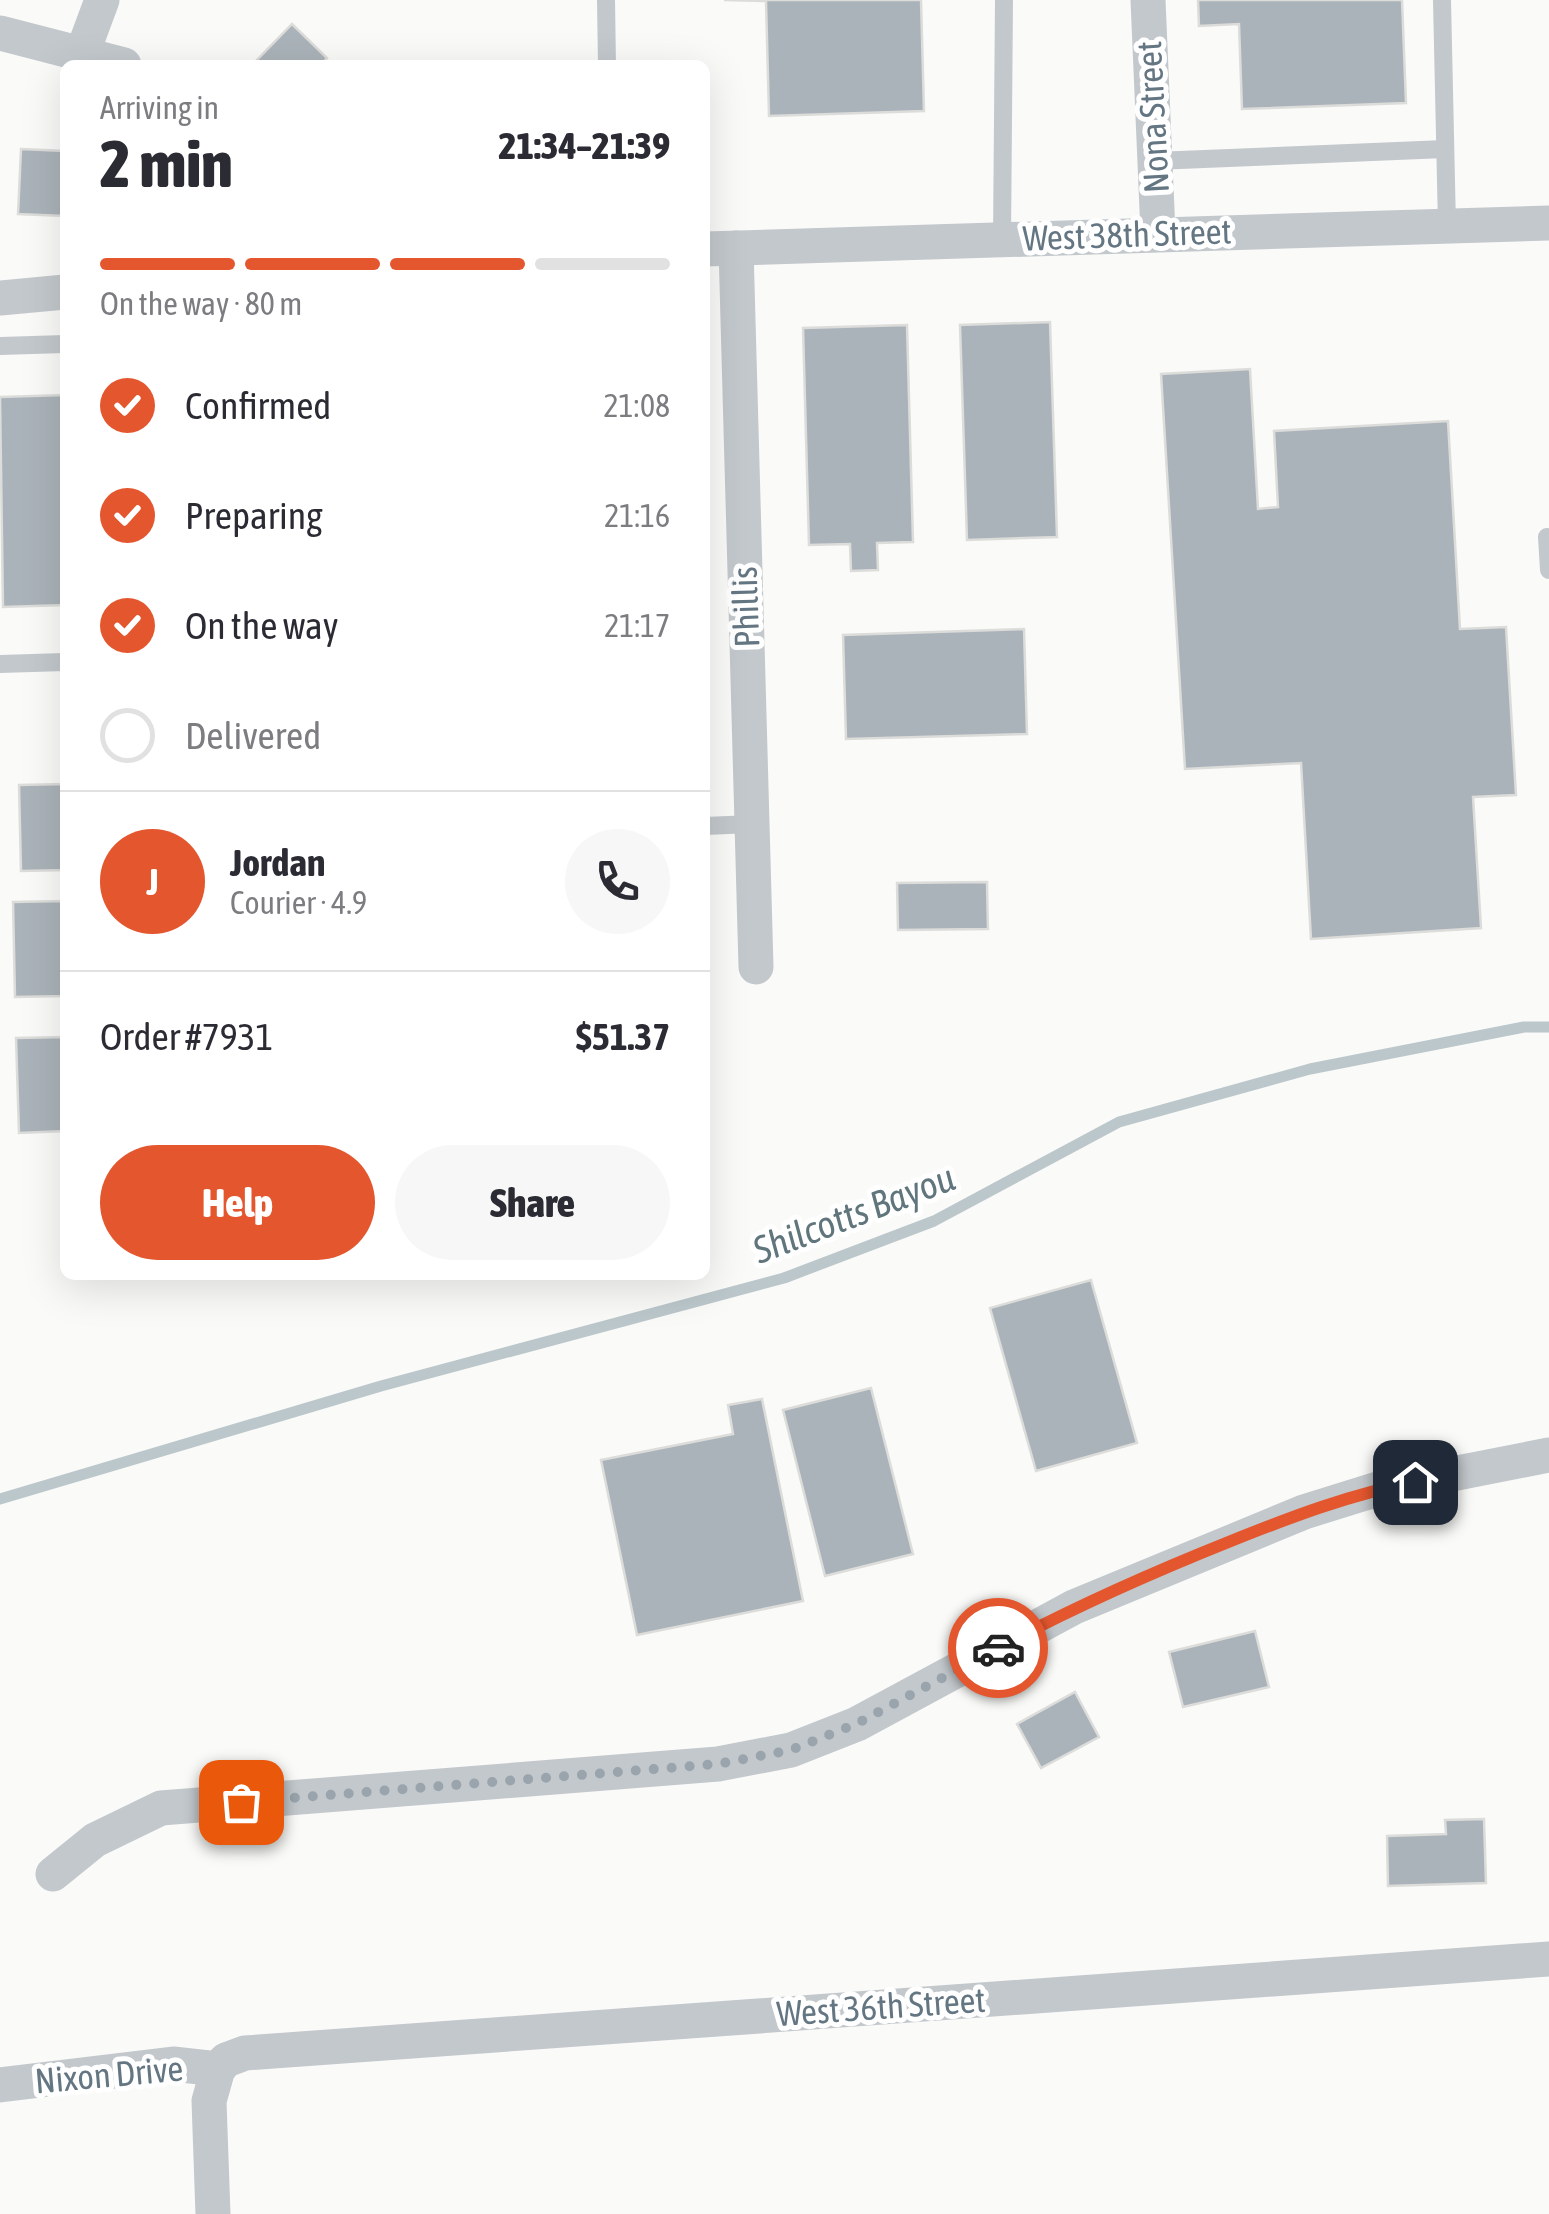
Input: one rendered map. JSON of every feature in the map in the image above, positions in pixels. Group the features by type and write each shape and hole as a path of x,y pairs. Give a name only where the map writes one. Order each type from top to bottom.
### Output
{"street":[{"path":"82,54 102,0"},
{"name":"Nona Street","path":"1148,0 1158,233"},
{"path":"0,33 105,60"},
{"name":"West 38th Street","path":"720,248 1549,223"},
{"name":"Phillis","path":"720,248 752,824 756,967"},
{"path":"0,298 60,292"},
{"path":"54,1874 96,1840 161,1808 718,1764 791,1750 856,1724 1074,1607 1304,1512 1381,1488 1549,1455"},
{"name":"West 36th Street","path":"218,2069 226,2060 245,2053 1549,1959"},
{"name":"Nixon Drive","path":"0,2085 173,2064 218,2069"},
{"path":"213,2214 209,2101 218,2069"}],"lane":[{"path":"606,0 607,60"},
{"path":"1002,238 1004,0"},
{"path":"1442,0 1447,226"},
{"path":"1155,162 1445,149"},
{"path":"0,346 60,344"},
{"path":"1547,536 1549,570"},
{"path":"0,664 60,662"},
{"path":"710,826 752,824"}],"building":[{"path":"724,0 921,0 924,111 769,116 766,1"},
{"path":"1198,0 1402,0 1406,103 1242,109 1239,24 1199,26"},
{"path":"292,24 327,58 325,60 257,60"},
{"path":"21,149 60,151 60,216 18,214"},
{"path":"1050,322 1057,537 967,540 960,325"},
{"path":"907,325 913,542 877,543 878,570 851,571 850,544 809,545 803,328"},
{"path":"1250,369 1258,509 1278,507 1274,431 1448,421 1460,629 1506,627 1516,795 1473,797 1481,928 1311,939 1301,763 1185,769 1161,374"},
{"path":"60,395 60,605 3,607 0,397"},
{"path":"1024,629 1027,734 846,739 843,635"},
{"path":"60,784 60,870 21,871 19,785"},
{"path":"987,882 988,929 898,930 897,883"},
{"path":"60,901 60,996 15,997 13,902"},
{"path":"60,1037 60,1131 19,1133 16,1038"},
{"path":"1091,1280 1137,1443 1036,1471 990,1308"},
{"path":"871,1388 913,1554 825,1576 783,1410"},
{"path":"762,1399 803,1601 637,1635 601,1460 733,1434 728,1405"},
{"path":"1255,1631 1269,1687 1183,1707 1169,1652"},
{"path":"1075,1692 1099,1737 1041,1768 1017,1724"},
{"path":"1484,1819 1486,1883 1388,1886 1387,1836 1446,1834 1445,1820"}],"waterway":[{"name":"Shilcotts Bayou","path":"0,1499 381,1386 784,1278 934,1221 1119,1122 1310,1069 1524,1027 1549,1027"}],"way so far":[{"path":"241,1802 718,1764 791,1750 856,1724 998,1648"}],"route":[{"path":"998,1648 1074,1607 1158,1570 1304,1512 1381,1488 1415,1482"}]}
